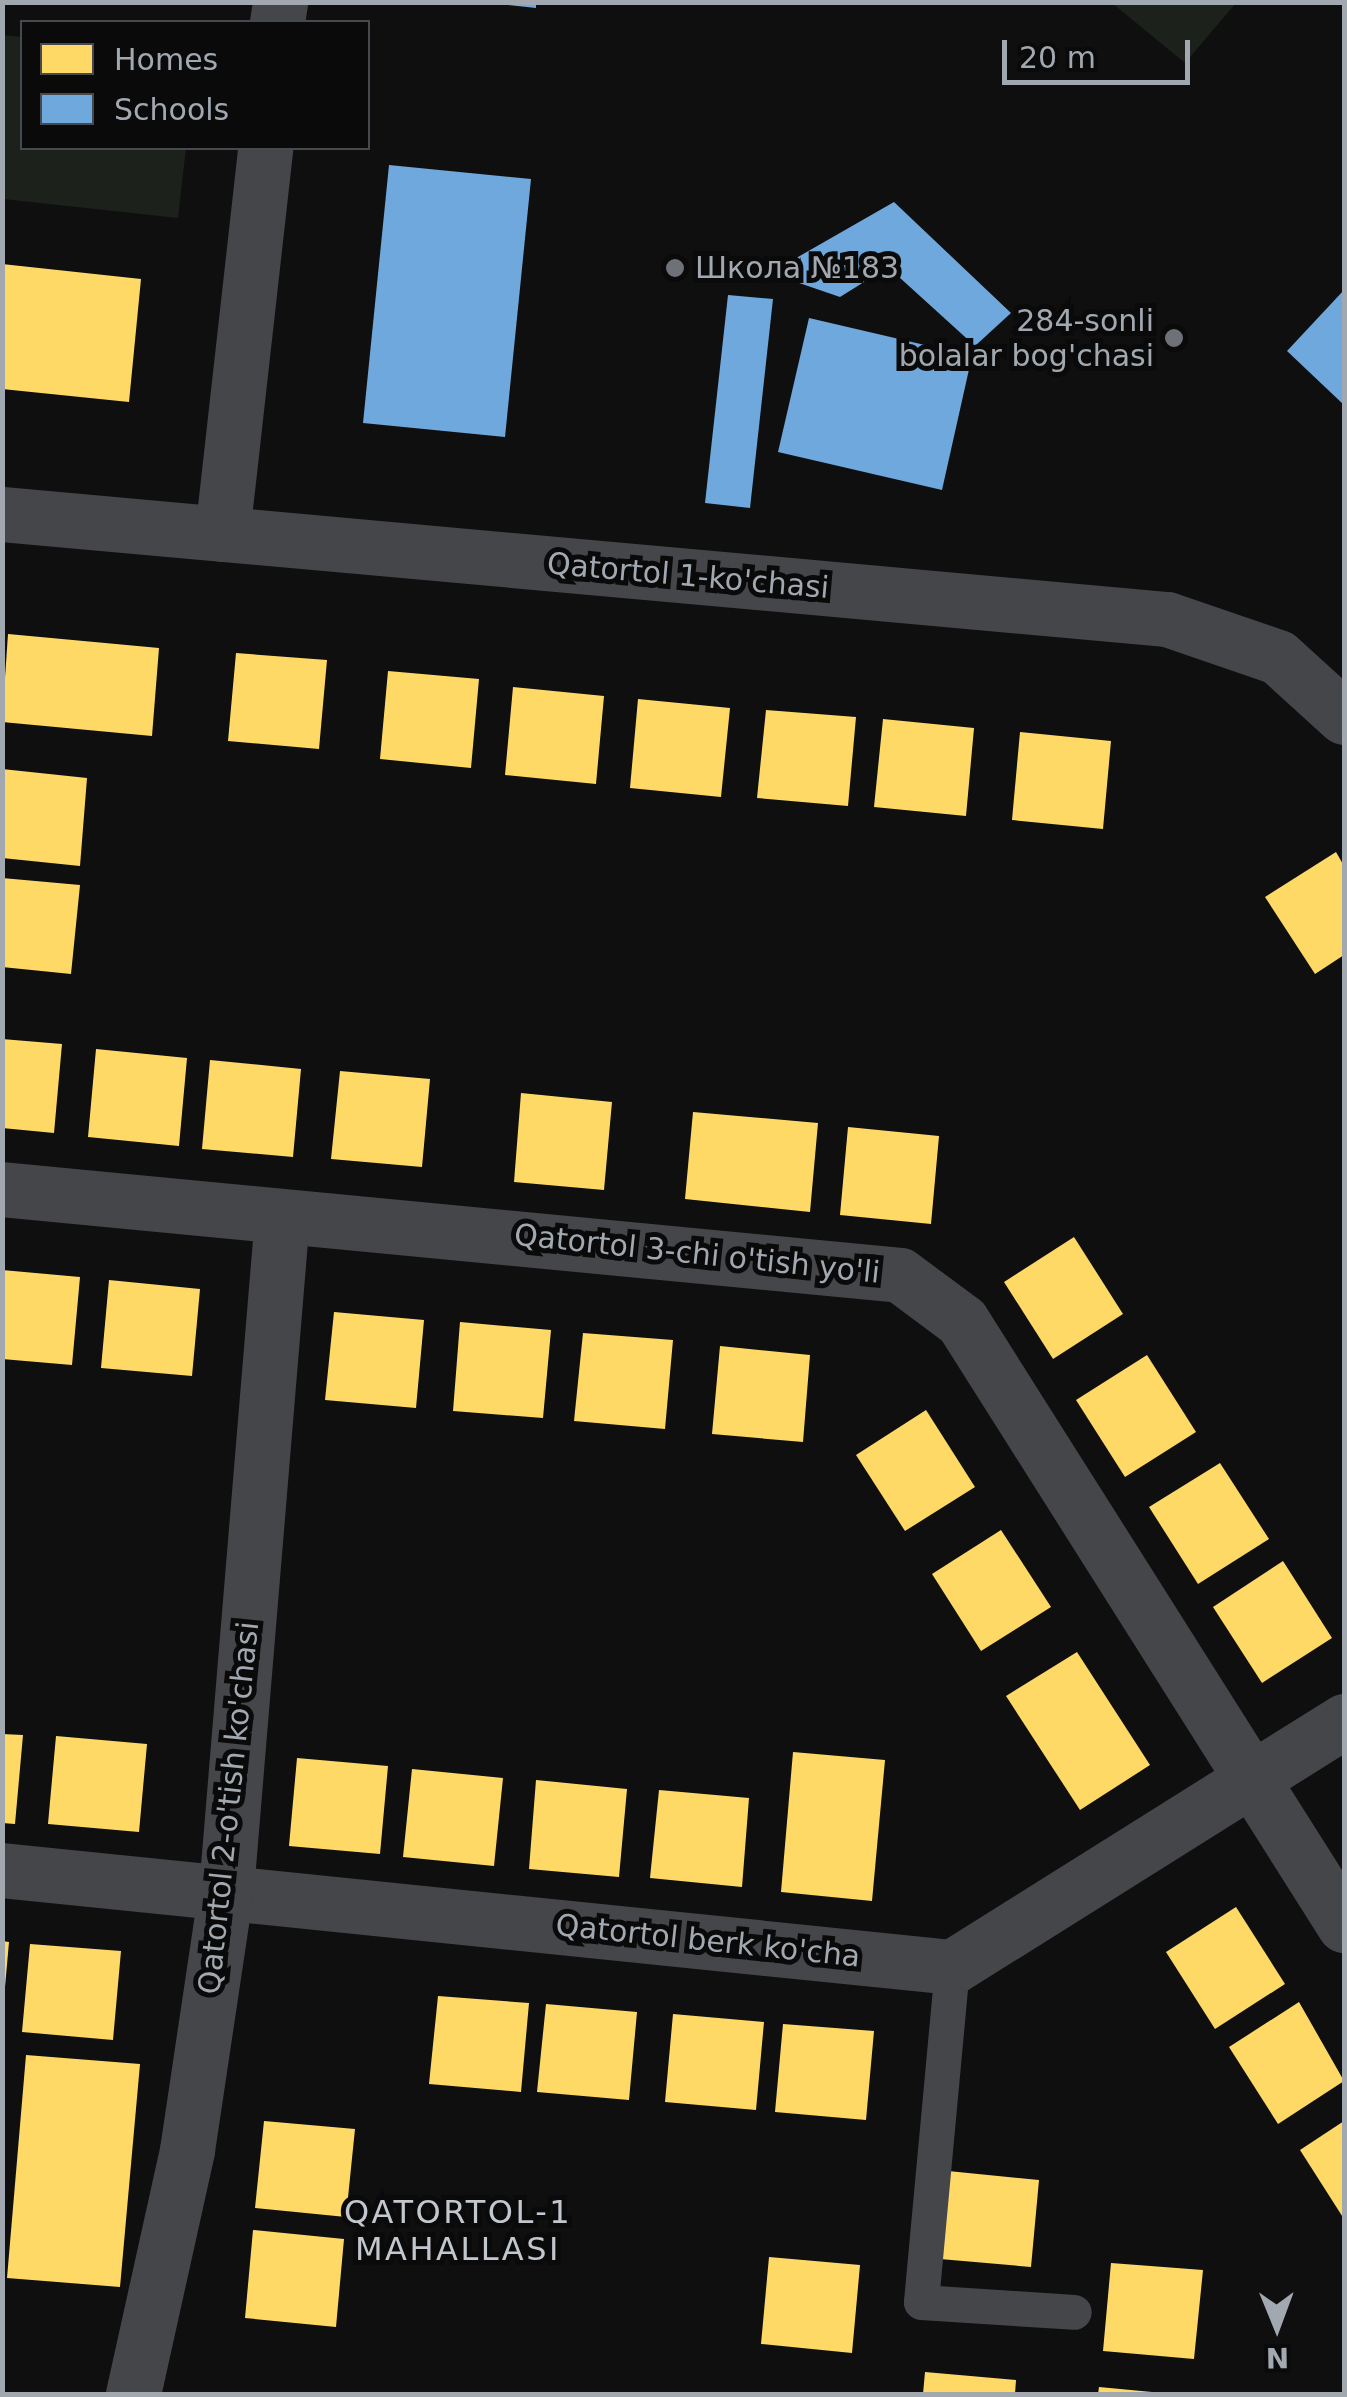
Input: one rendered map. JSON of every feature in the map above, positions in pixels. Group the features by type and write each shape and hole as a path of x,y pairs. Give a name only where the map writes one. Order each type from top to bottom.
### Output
{"street":[{"path":"222,534 265,150"},
{"name":"Qatortol 1-ko'chasi","path":"2,514 1179,620 1278,657 1344,717"},
{"name":"Qatortol 3-chi o'tish yo'li","path":"2,1189 868,1266 912,1282 962,1321 1344,1925"},
{"name":"Qatortol 2-o'tish ko'chasi","path":"134,2394 187,2150 226,1890 282,1216"},
{"path":"952,1967 1344,1721"},
{"name":"Qatortol berk ko'cha","path":"2,1870 952,1967"}],"lane":[{"path":"952,1967 921,2302 1074,2312"}],"shaded area":[{"path":"1112,3 1236,3 1185,63"},
{"path":"3,35 20,37 20,150 186,150 178,218 3,199"}],"building: Homes":[{"path":"2,264 141,279 129,402 2,389"},
{"path":"8,634 159,648 152,736 2,722"},
{"path":"236,653 327,660 319,749 228,741"},
{"path":"388,671 479,679 471,768 380,759"},
{"path":"513,687 604,696 596,784 505,775"},
{"path":"638,699 730,708 721,797 630,788"},
{"path":"766,710 856,717 848,806 757,798"},
{"path":"883,719 974,728 966,816 874,807"},
{"path":"1020,732 1111,741 1103,829 1012,820"},
{"path":"2,769 87,778 80,866 2,858"},
{"path":"1336,852 1344,866 1344,955 1315,974 1265,897"},
{"path":"2,878 80,885 71,974 2,967"},
{"path":"2,1039 62,1044 54,1133 2,1128"},
{"path":"96,1049 187,1058 179,1146 88,1137"},
{"path":"210,1060 301,1069 293,1157 202,1149"},
{"path":"340,1071 430,1079 422,1167 331,1159"},
{"path":"521,1093 612,1102 604,1190 514,1182"},
{"path":"693,1112 818,1123 810,1212 685,1199"},
{"path":"848,1127 939,1136 931,1224 840,1215"},
{"path":"1074,1237 1123,1314 1053,1359 1004,1282"},
{"path":"2,1270 80,1277 72,1365 2,1359"},
{"path":"109,1280 200,1289 192,1376 101,1368"},
{"path":"334,1312 424,1320 416,1408 325,1400"},
{"path":"460,1322 551,1330 543,1418 453,1411"},
{"path":"583,1333 673,1340 665,1429 574,1421"},
{"path":"720,1346 810,1355 803,1442 712,1434"},
{"path":"1147,1355 1196,1432 1125,1477 1076,1400"},
{"path":"926,1410 975,1487 905,1531 856,1455"},
{"path":"1220,1463 1269,1539 1198,1584 1149,1507"},
{"path":"1001,1530 1051,1607 981,1651 932,1574"},
{"path":"1283,1561 1332,1638 1262,1683 1213,1607"},
{"path":"1077,1652 1150,1765 1080,1810 1006,1696"},
{"path":"2,1734 23,1735 15,1824 2,1823"},
{"path":"56,1736 147,1744 139,1832 48,1824"},
{"path":"793,1752 885,1760 872,1901 781,1892"},
{"path":"297,1758 388,1766 380,1854 289,1846"},
{"path":"412,1769 503,1778 494,1866 403,1857"},
{"path":"536,1780 627,1789 619,1877 529,1869"},
{"path":"659,1790 749,1798 742,1887 650,1878"},
{"path":"1236,1907 1285,1984 1215,2029 1166,1952"},
{"path":"2,1941 9,1942 5,1987 2,1987"},
{"path":"30,1944 121,1951 113,2040 22,2032"},
{"path":"438,1996 529,2003 521,2092 429,2084"},
{"path":"1299,2002 1344,2081 1278,2124 1229,2047"},
{"path":"546,2004 637,2012 629,2100 537,2092"},
{"path":"673,2014 764,2022 756,2110 665,2102"},
{"path":"783,2024 874,2031 866,2120 775,2112"},
{"path":"26,2055 140,2064 120,2287 7,2278"},
{"path":"264,2121 355,2129 346,2217 255,2208"},
{"path":"1344,2121 1344,2219 1300,2150"},
{"path":"948,2171 1039,2180 1031,2267 940,2259"},
{"path":"253,2230 344,2239 336,2327 245,2318"},
{"path":"769,2257 860,2265 852,2353 761,2344"},
{"path":"1111,2263 1203,2270 1194,2359 1103,2351"},
{"path":"925,2372 1016,2380 1015,2394 923,2394"},
{"path":"1099,2387 1152,2392 1152,2394 1098,2394"}],"building: Schools":[{"path":"536,2 536,8 508,5"},
{"path":"389,165 531,179 505,437 363,423"},
{"path":"894,202 1011,313 975,346 888,267 840,297 770,273"},
{"path":"1344,290 1344,405 1287,351"},
{"path":"728,295 773,299 750,508 705,503"},
{"path":"809,318 972,356 942,490 778,452"}],"place":[{"name":"Школа №183","path":"675,268"},
{"name":"284-sonli bolalar bog'chasi","path":"1174,338"}],"district":[{"name":"QATORTOL-1 MAHALLASI","path":"458,2232"}]}
